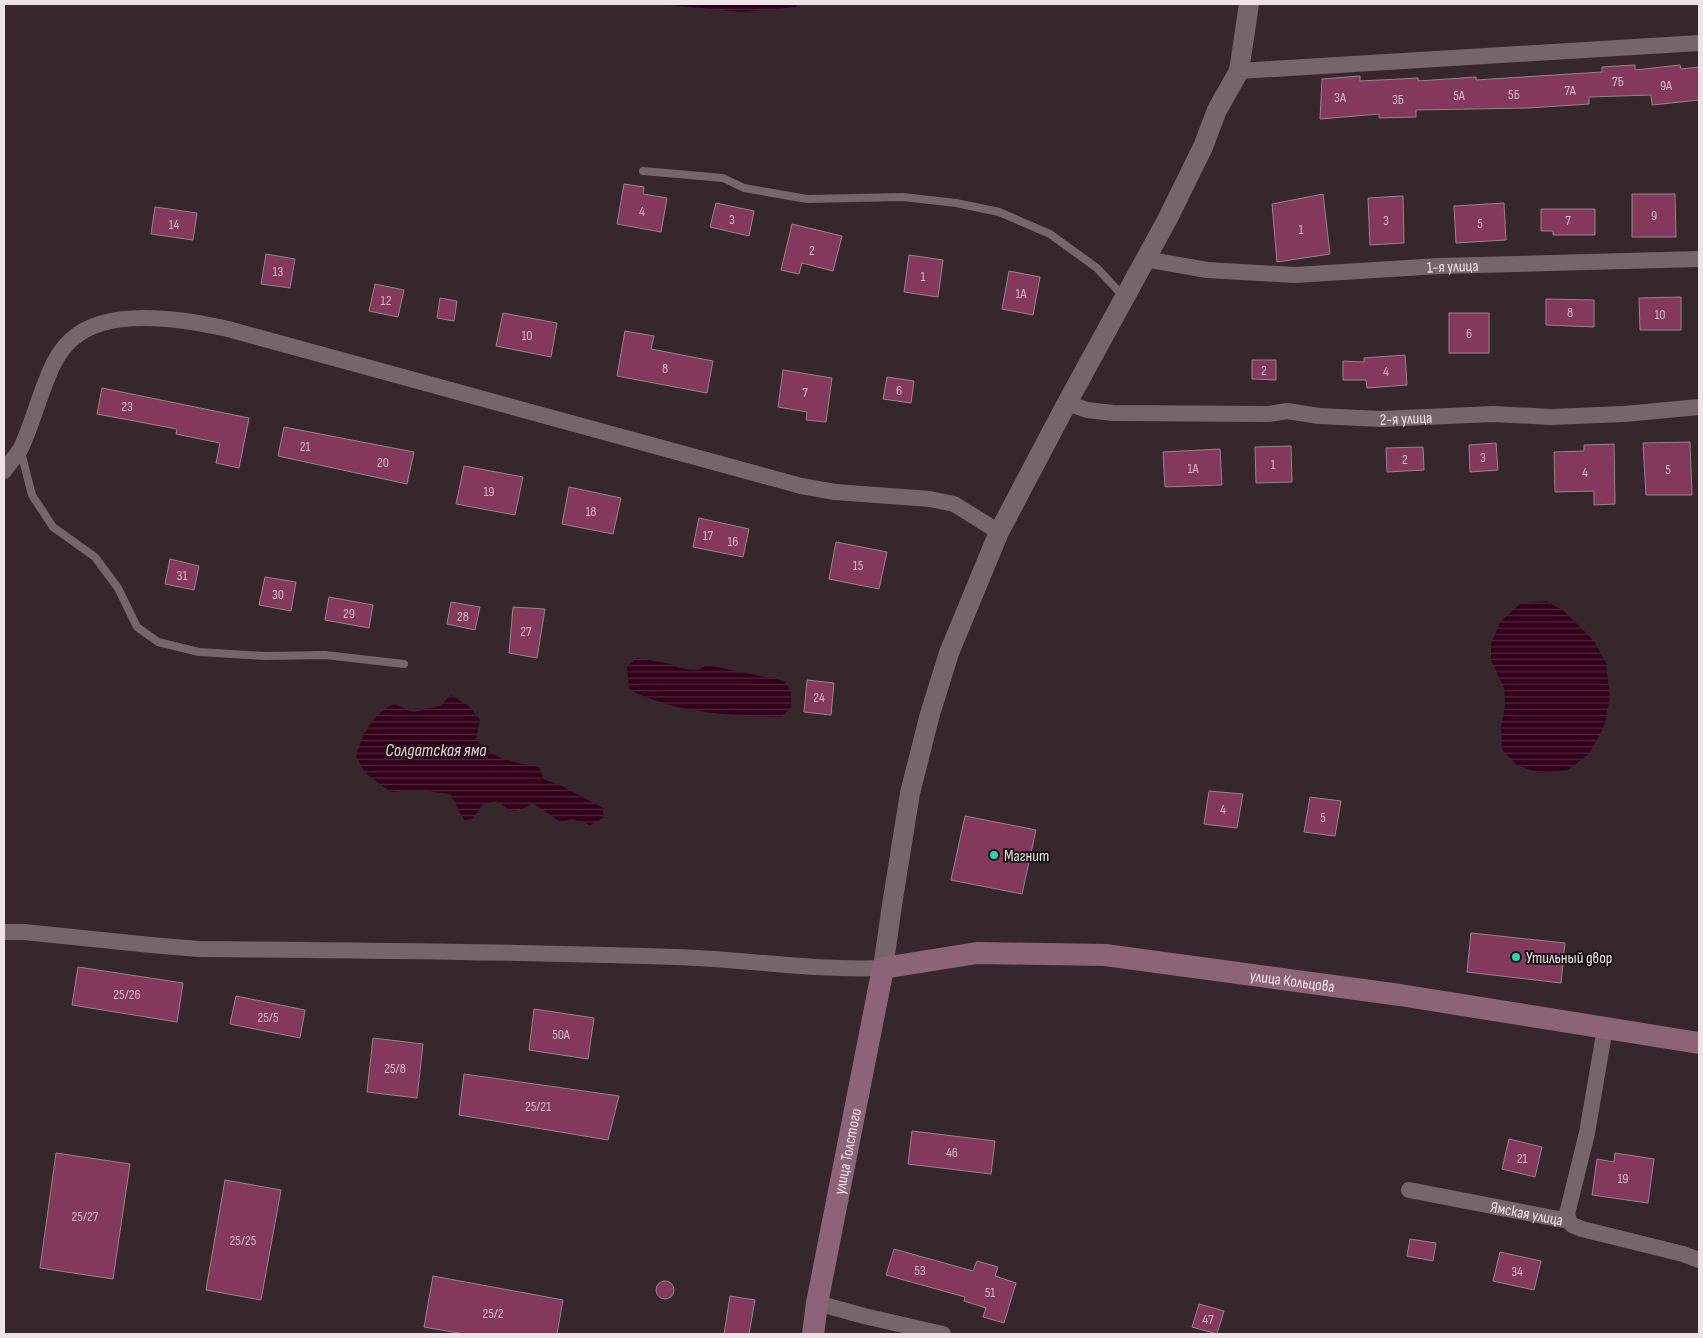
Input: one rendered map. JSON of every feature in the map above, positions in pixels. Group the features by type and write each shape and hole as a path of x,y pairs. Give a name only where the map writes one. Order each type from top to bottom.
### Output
{"main road":[{"name":"улица Кольцова","path":"883,968 977,953 1105,956 1400,995 1699,1043"},
{"name":"улица Толстого","path":"812,1334 816,1303 883,968"}],"street":[{"path":"4,932 24,932 199,948 524,952 718,958 850,969 883,968 910,793 930,714 949,653 999,532 1145,259 1203,148 1217,110 1240,71 1248,4"},
{"path":"1240,71 1699,43"},
{"name":"1-я улица","path":"1145,259 1206,270 1295,275 1439,266 1699,259"},
{"path":"4,471 20,449 48,376 60,353 70,340 86,329 122,319 146,318 192,321 228,329 801,486 835,492 930,499 954,504 999,532"},
{"name":"2-я улица","path":"1067,403 1087,410 1113,413 1254,414 1286,412 1319,416 1380,419 1493,414 1551,417 1624,414 1699,407"},
{"path":"1569,1221 1568,1214 1587,1133 1606,1028"},
{"name":"Ямская улица","path":"1409,1190 1569,1221 1572,1225 1582,1230 1683,1254 1699,1260"},
{"path":"816,1303 943,1334"}],"lane":[{"path":"643,171 723,178 744,188 806,199 903,198 956,203 999,212 1050,234 1098,268 1124,298"},
{"path":"20,449 32,495 53,526 95,556 118,588 137,627 158,642 199,652 264,656 325,655 404,664"}],"water":[{"path":"669,4 796,4 797,7 741,12"},
{"path":"1547,601 1565,612 1594,641 1606,663 1610,698 1604,726 1590,753 1568,770 1539,773 1517,765 1502,750 1501,727 1505,705 1504,688 1491,660 1491,644 1500,622 1520,604"},
{"path":"637,658 671,664 679,668 697,670 707,665 785,681 791,692 791,707 781,717 703,712 664,703 629,689 627,666"},
{"name":"Солдатская яма","path":"451,695 469,706 480,720 476,739 489,752 504,759 539,767 544,779 562,786 603,808 603,818 590,825 573,819 560,822 533,803 514,811 497,801 483,804 473,819 464,820 450,794 419,790 391,792 365,773 356,756 365,733 380,713 394,704 414,712 440,706"}],"building":[{"path":"1635,65 1635,70 1680,65 1681,69 1699,67 1699,100 1652,105 1651,95 1589,97 1589,104 1528,108 1416,110 1416,117 1379,118 1379,114 1320,119 1322,79 1360,76 1360,81 1418,78 1418,81 1476,77 1476,80 1602,72 1602,67"},
{"path":"624,184 644,187 643,194 667,198 661,232 617,224"},
{"path":"1323,194 1330,254 1277,262 1272,204"},
{"path":"1632,194 1675,194 1676,237 1632,237"},
{"path":"1403,196 1404,243 1370,245 1368,198"},
{"path":"716,203 754,211 749,236 710,227"},
{"path":"1504,203 1506,240 1456,243 1454,206"},
{"path":"155,207 197,213 193,240 151,234"},
{"path":"1541,209 1595,209 1595,235 1553,235 1553,231 1541,231"},
{"path":"792,224 842,236 833,271 802,263 799,274 781,270"},
{"path":"266,254 295,259 290,288 261,284"},
{"path":"909,255 943,260 938,297 904,292"},
{"path":"1009,271 1040,277 1033,315 1002,309"},
{"path":"375,284 404,290 398,317 369,311"},
{"path":"1681,297 1681,330 1640,330 1639,298"},
{"path":"440,298 457,301 454,321 437,318"},
{"path":"1546,299 1594,300 1594,327 1546,325"},
{"path":"503,313 557,323 551,357 496,346"},
{"path":"1449,313 1489,313 1489,353 1449,353"},
{"path":"625,331 654,336 651,349 713,361 707,393 617,376"},
{"path":"1405,355 1407,385 1367,388 1366,380 1343,380 1343,361 1364,362 1364,358"},
{"path":"1252,360 1276,360 1276,380 1252,379"},
{"path":"783,370 832,378 826,422 806,420 807,412 778,407"},
{"path":"887,377 914,381 911,403 883,399"},
{"path":"102,388 249,418 239,468 216,463 220,443 176,434 177,429 97,414"},
{"path":"284,427 414,452 407,484 278,456"},
{"path":"1690,442 1692,495 1646,495 1643,443"},
{"path":"1496,443 1498,470 1470,472 1469,445"},
{"path":"1614,444 1615,504 1594,505 1594,491 1555,492 1554,452 1584,451 1584,445"},
{"path":"1291,446 1292,482 1256,483 1255,447"},
{"path":"1423,447 1424,470 1387,472 1386,448"},
{"path":"1220,449 1222,485 1165,487 1163,452"},
{"path":"464,466 523,477 515,515 456,504"},
{"path":"569,487 621,498 613,534 562,524"},
{"path":"699,518 749,529 743,557 693,547"},
{"path":"836,542 887,552 879,589 829,579"},
{"path":"170,559 199,566 194,590 165,584"},
{"path":"265,577 296,582 291,611 259,605"},
{"path":"329,597 373,605 369,628 325,620"},
{"path":"451,602 480,607 475,630 447,624"},
{"path":"513,607 545,609 537,658 509,653"},
{"path":"807,680 834,683 831,715 804,712"},
{"path":"1209,791 1243,794 1237,828 1204,824"},
{"path":"1310,797 1341,801 1335,836 1304,832"},
{"name":"Магнит","path":"965,816 1036,830 1022,894 951,880"},
{"name":"Утильный двор","path":"1471,933 1565,943 1561,983 1467,972"},
{"path":"78,967 183,983 177,1022 72,1005"},
{"path":"236,996 305,1010 300,1038 230,1024"},
{"path":"534,1009 594,1018 588,1059 529,1050"},
{"path":"373,1038 423,1044 417,1098 367,1092"},
{"path":"464,1074 619,1096 608,1140 459,1115"},
{"path":"912,1131 995,1141 991,1174 908,1164"},
{"path":"1509,1139 1542,1147 1535,1177 1502,1169"},
{"path":"56,1153 130,1164 113,1279 40,1268"},
{"path":"1615,1153 1654,1159 1648,1203 1592,1195 1597,1159 1614,1162"},
{"path":"225,1180 281,1190 261,1300 206,1290"},
{"path":"1410,1239 1436,1243 1433,1261 1407,1256"},
{"path":"894,1249 973,1271 977,1261 998,1267 995,1276 1016,1283 1004,1323 983,1317 986,1308 964,1301 965,1297 886,1275"},
{"path":"1500,1252 1541,1261 1534,1290 1493,1281"},
{"path":"433,1276 563,1300 557,1334 464,1334 424,1327"},
{"path":"665,1281 671,1284 674,1290 671,1296 665,1299 659,1296 656,1290 659,1284"},
{"path":"730,1296 755,1300 749,1334 724,1334"},
{"path":"1199,1304 1224,1311 1217,1334 1192,1327"}],"place":[{"name":"Магнит","path":"994,855"},
{"name":"Утильный двор","path":"1516,957"}]}
